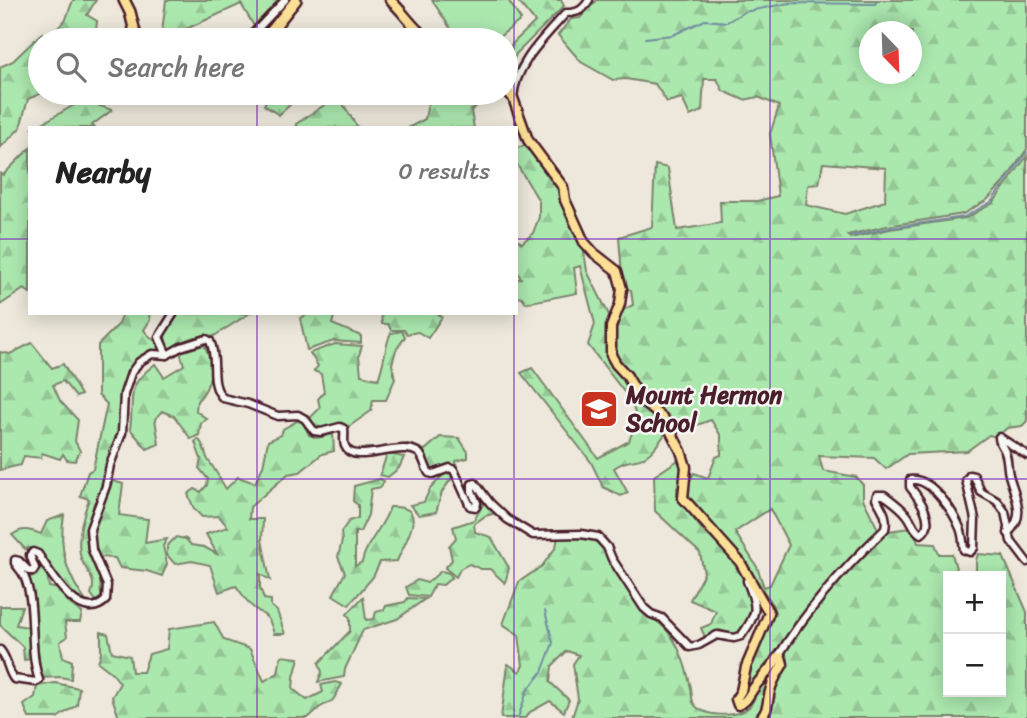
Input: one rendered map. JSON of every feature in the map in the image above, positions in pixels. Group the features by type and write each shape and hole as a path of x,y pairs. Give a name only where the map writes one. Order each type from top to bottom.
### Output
{"highway":[{"path":"124,0 134,28"},
{"path":"274,28 296,0"}],"main road":[{"path":"390,0 402,10 414,28"},
{"path":"516,105 528,140 563,187 565,200 584,242 593,253 617,271 622,289 620,304 611,327 611,355 641,400 664,419 681,451 686,467 683,498 740,562 769,613 746,667 741,691 736,699 738,705 748,700 756,684 772,669 777,658 784,659 769,692 769,705 761,718"}],"street":[{"path":"258,28 285,0"},
{"path":"518,79 538,44 566,13 576,13 584,9 589,0"},
{"path":"167,355 159,337 173,315"},
{"path":"0,650 6,657 14,678 38,680 28,591 23,573 15,560 33,571 35,568 30,555 33,552 38,554 58,583 80,605 88,608 106,600 107,585 92,550 90,529 122,433 124,394 131,373 139,362 152,354 167,355 206,339 210,341 214,352 215,387 223,398 278,416 298,415 305,419 314,431 340,427 344,429 345,446 359,456 408,448 418,453 429,473 450,468 454,470 470,506 476,507 477,503 471,488 475,483 490,503 533,535 582,534 598,537 644,607 651,614 662,618 690,647 717,635 734,638 741,636 751,622 756,613 756,604 740,562"},
{"path":"1008,533 1019,527 1023,519 1023,509 1009,477 1006,453 999,437 1027,455"},
{"path":"777,658 798,624 825,591 885,529 884,511 876,498 880,494 899,506 916,531 921,534 927,530 920,499 909,483 914,479 925,483 940,498 962,532 964,550 970,552 974,548 972,534 975,519 966,480 970,475 974,476 981,492 997,501 1005,512 1008,533 1014,547 1027,562"}],"green space":[{"path":"73,0 96,0 87,15 97,21 96,28 58,28 66,19"},
{"path":"166,0 281,0 254,26 241,4 188,28 162,28"},
{"path":"432,0 508,0 521,20 511,28 450,28"},
{"path":"517,0 561,0 564,6 518,52 518,38 535,22"},
{"path":"597,0 1027,0 1027,149 1005,181 987,200 963,214 847,235 850,238 966,218 993,203 1027,156 1027,421 1022,426 1007,428 997,437 989,435 967,451 908,454 886,469 874,458 819,456 823,471 856,477 863,485 863,499 879,531 823,590 761,678 753,682 742,702 744,681 751,657 775,613 773,605 746,565 686,495 687,486 694,473 708,478 716,457 721,455 721,436 711,420 677,432 666,416 643,398 631,372 614,355 616,323 621,311 633,305 631,290 623,288 619,237 652,227 655,165 668,168 677,230 721,223 720,201 757,201 778,196 770,134 779,106 758,97 744,100 723,91 717,79 704,79 702,111 690,116 682,98 667,102 655,84 626,79 613,80 581,62 558,35 571,19 580,18","holes":["823,163 886,168 885,201 845,214 806,205 808,185 819,184","770,509 789,545 770,585 764,587 757,567 735,532"]},
{"path":"28,47 28,99 20,128 0,148 0,67 13,61"},
{"path":"74,105 98,105 112,110 93,126 38,126"},
{"path":"264,105 290,105 279,115"},
{"path":"324,105 344,105 357,126 297,126 296,124"},
{"path":"428,105 478,105 471,111 474,126 412,126 425,119"},
{"path":"527,145 560,189 583,245 587,271 611,319 609,356 659,418 666,433 641,459 622,463 614,468 628,493 621,496 603,487 591,462 521,373 532,368 598,458 629,441 637,419 631,401 588,345 595,324 580,266 574,268 577,293 526,303 522,297 518,298 518,279 521,278 518,273 518,240 522,243 533,233 539,217 539,201 518,166 518,147"},
{"path":"28,150 28,292 24,289 0,305 0,173 3,175"},
{"path":"122,315 149,315 150,320 144,330 164,353 152,351 139,357 126,377 121,394 119,432 106,466 103,487 94,503 87,535 87,547 100,580 101,597 96,601 91,594 92,578 80,554 81,526 89,499 80,496 88,472 93,469 107,404 98,395 98,345 119,324"},
{"path":"177,315 247,315 211,338 188,339 169,352 165,339 170,324"},
{"path":"307,315 334,315 332,324 361,336 361,343 334,341 307,350 300,318"},
{"path":"381,315 442,317 428,338 418,332 407,334 404,330 391,330 388,324 382,324"},
{"path":"402,331 405,337 396,350 392,364 395,379 386,400 373,400 371,411 347,428 341,426 322,431 317,428 310,418 320,408 318,399 324,392 321,374 314,371 318,366 310,353 335,344 362,346 359,355 361,375 378,379 389,336"},
{"path":"32,343 52,368 63,364 81,395 76,397 63,381 53,385 60,401 78,420 75,441 80,451 75,461 67,460 63,454 60,459 42,453 41,458 24,456 21,465 0,470 0,352 10,354"},
{"path":"204,345 211,367 209,382 197,401 196,411 207,419 201,423 199,435 191,439 174,416 162,411 155,419 159,444 147,449 130,429 135,386 155,364 164,377 184,365 180,352"},
{"path":"301,419 309,435 317,438 333,434 334,451 322,454 300,472 288,474 250,507 249,519 263,519 262,540 270,580 260,574 260,587 264,599 271,600 271,606 277,611 285,634 274,634 267,618 252,606 236,586 219,592 210,565 192,561 175,564 167,555 167,546 176,537 217,554 206,534 228,527 219,516 202,517 194,509 188,494 195,489 201,492 207,485 208,479 199,468 201,459 195,442 198,439 226,489 238,477 255,483 263,466 268,441 281,435 283,429"},
{"path":"440,437 459,438 468,452 468,458 456,461 457,471 430,470 420,452 408,446 358,454 355,452 366,448 408,444 425,450"},
{"path":"387,454 404,457 399,468 388,477 380,475"},
{"path":"680,459 684,479 677,488 677,497 700,527 736,563 754,605 754,614 739,634 733,635 720,630 705,637 701,628 711,624 716,611 690,600 704,573 700,553 655,511 654,476"},
{"path":"451,472 452,478 442,492 436,512 419,515 410,505 424,502 430,489 445,473"},
{"path":"380,479 384,481 381,487 371,489 368,515 360,532 355,532 355,566 362,562 390,507 410,512 413,517 410,534 397,561 380,562 373,577 349,605 333,595 345,573 338,557 341,532 349,521 358,518 358,505 353,501 354,486"},
{"path":"113,481 123,484 119,515 148,519 145,543 167,539 163,546 167,564 162,576 147,571 120,568 115,558 99,557 94,538 95,528 100,509"},
{"path":"485,501 497,513 485,516 474,524 475,532 491,537 509,568 505,583 490,569 469,564 460,569 456,577 445,568 452,560 449,546 456,538 453,527 474,520"},
{"path":"64,515 63,551 74,583 87,603 70,591 40,554 33,549 25,549 12,535 23,530 41,534 47,521"},
{"path":"910,528 918,543 935,544 939,554 952,554 957,571 943,571 943,697 1006,697 1006,571 976,571 978,554 1003,556 1027,612 1027,718 765,718 788,659 784,651 827,593 888,531"},
{"path":"558,537 588,539 605,547 650,617 673,638 686,668 693,702 698,708 720,715 743,711 752,704 776,663 779,664 768,684 761,712 755,718 572,718 578,699 573,664 579,655 567,651 552,666 550,682 569,700 564,712 550,701 530,712 525,718 501,718 508,664 520,672 523,665 519,635 503,624 519,582 542,566 556,547"},
{"path":"42,567 47,573 49,587 59,589 70,604 82,613 80,622 65,622 67,637 60,642 63,657 72,661 71,679 41,678 32,589 28,577 36,576"},
{"path":"441,571 452,577 443,585 435,584 428,597 409,595 406,587 417,580 427,583"},
{"path":"363,597 366,620 374,619 376,612 384,610 386,606 405,602 408,598 425,599 397,619 363,630 344,677 318,682 322,672 319,663 350,631 350,618 347,614"},
{"path":"0,606 22,606 16,625 29,627 33,659 24,660 23,647 0,625"},
{"path":"214,622 224,640 250,649 264,681 278,673 281,656 299,658 293,689 307,700 323,692 321,685 335,682 342,684 333,700 308,718 119,718 112,697 120,683 98,662 101,632 108,634 112,652 130,656 132,672 143,672 149,654 167,649 169,629"},
{"path":"55,683 79,688 77,705 57,718 29,718 24,705 35,697 37,686"}],"waterway":[{"path":"645,38 673,35 705,20 727,22 744,12 789,3 875,4 878,0"},
{"path":"850,236 964,217 991,202 1027,152"},
{"path":"518,718 527,691 542,672 553,643 545,611"}],"place":[{"name":"Mount Hermon School","path":"599,409"}]}
